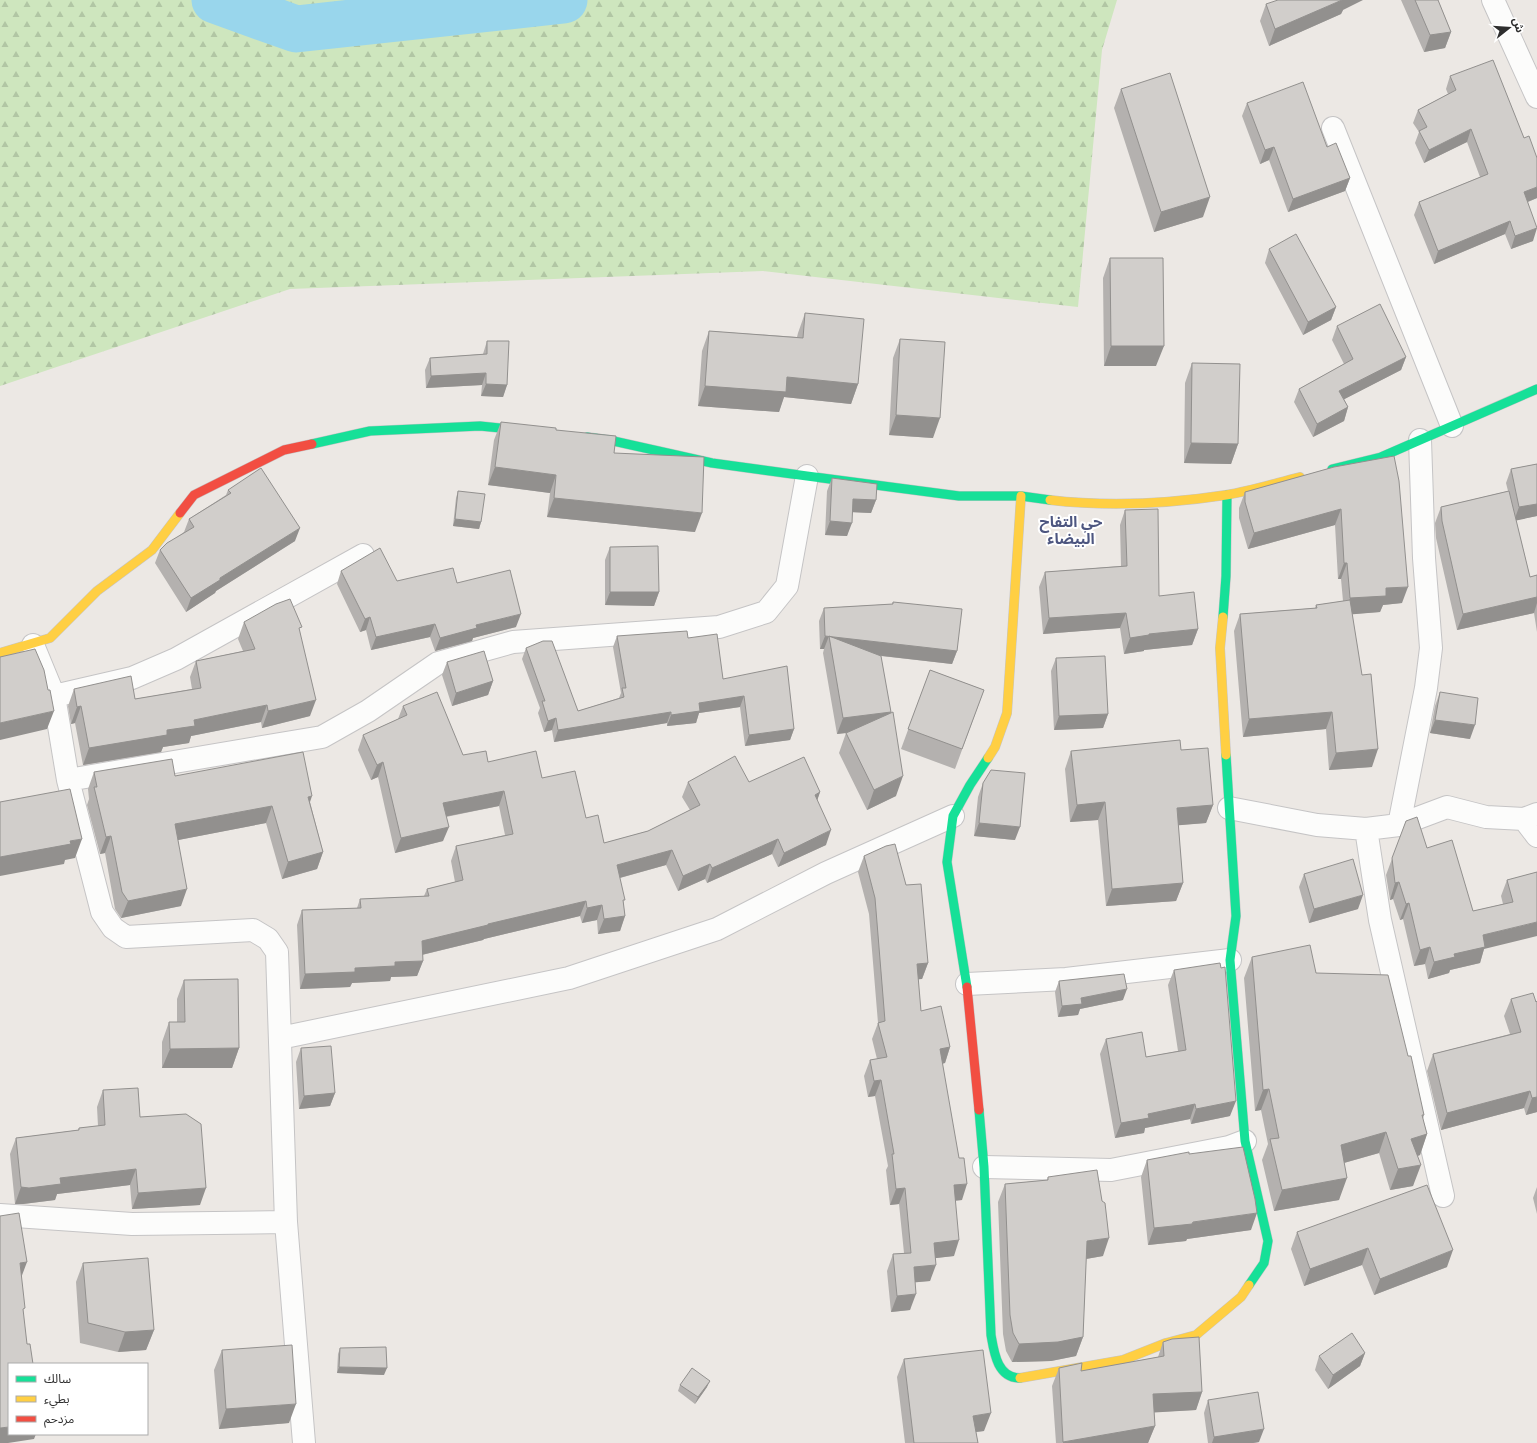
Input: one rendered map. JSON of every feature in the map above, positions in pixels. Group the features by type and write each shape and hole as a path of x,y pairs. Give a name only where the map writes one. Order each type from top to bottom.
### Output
{"street":[{"path":"1493,0 1537,96"},
{"path":"1333,128 1452,426"},
{"path":"1323,471 1381,457 1537,389"},
{"path":"0,653 50,638 97,591 152,550 194,495 284,450 370,431 480,426 541,433"},
{"path":"579,437 609,440 712,463 807,476 959,496 1021,496 1085,504 1146,504 1227,495 1308,475"},
{"path":"1399,825 1426,688 1431,648 1424,558 1420,440"},
{"path":"68,780 322,737 368,711 438,663 513,642 719,627 766,612 787,586 807,476"},
{"path":"1021,496 1007,713 995,747 970,785 953,816 947,862 967,984 984,1167 991,1335 994,1355 1004,1372 1017,1378 1123,1360 1166,1343 1196,1335 1241,1297 1264,1263 1268,1241 1245,1141 1230,960 1236,916 1220,648 1226,576 1227,495"},
{"path":"54,696 132,678 176,659 363,555"},
{"path":"32,643 54,696 68,780 102,912 113,928 126,937 253,930 268,938 277,952 286,1222 304,1443"},
{"path":"1229,808 1317,825 1366,829 1399,825 1447,807 1486,816 1533,823"},
{"path":"280,1038 569,978 717,929 826,873 953,816"},
{"path":"1366,829 1380,920 1443,1196"},
{"path":"967,984 1066,979 1230,960"},
{"path":"984,1167 1111,1170 1229,1147 1245,1141"},
{"path":"0,1215 132,1224 286,1222"}],"green space":[{"path":"0,0 1117,0 1102,50 1078,307 763,271 290,289 0,386"}],"building":[{"path":"1278,0 1342,0 1275,29 1266,4"},
{"path":"1415,0 1438,0 1451,32 1430,35"},
{"path":"1493,60 1524,138 1529,136 1537,158 1537,187 1524,192 1537,228 1515,236 1510,221 1438,251 1419,202 1488,174 1471,129 1429,150 1419,131 1427,127 1418,110 1456,90 1450,76"},
{"path":"1170,73 1210,197 1161,212 1121,89"},
{"path":"1303,82 1327,147 1336,143 1350,178 1293,199 1274,147 1265,150 1247,103"},
{"path":"1296,234 1336,307 1308,322 1269,249"},
{"path":"1110,258 1163,258 1164,346 1111,346"},
{"path":"1380,304 1406,357 1339,391 1348,407 1317,424 1299,389 1353,359 1337,326"},
{"path":"805,313 864,319 858,384 787,377 786,392 705,386 709,331 803,338"},
{"path":"900,339 945,342 940,418 896,415"},
{"path":"487,341 509,341 507,385 486,384 486,373 431,376 430,358 487,354"},
{"path":"1192,363 1240,364 1238,444 1191,443"},
{"path":"501,422 556,428 556,430 616,436 614,453 704,457 702,513 554,498 556,475 495,467"},
{"path":"1394,456 1399,481 1408,587 1386,588 1386,596 1350,598 1347,563 1344,563 1341,509 1254,533 1245,502 1245,492 1334,467"},
{"path":"1537,464 1537,504 1519,507 1511,469"},
{"path":"261,468 300,528 191,598 160,550 167,543 194,527 189,519 231,493 228,490"},
{"path":"832,478 877,484 876,500 853,499 852,523 830,521"},
{"path":"458,491 485,494 481,522 455,519"},
{"path":"1509,491 1530,577 1537,575 1537,597 1463,614 1442,521 1441,507"},
{"path":"1158,509 1159,596 1194,592 1198,629 1149,634 1130,638 1126,613 1049,618 1045,572 1127,566 1125,510"},
{"path":"658,546 659,592 610,592 610,547"},
{"path":"380,548 397,581 453,568 457,583 510,570 521,614 476,625 477,628 440,638 435,624 376,637 370,617 365,619 341,571"},
{"path":"290,599 302,627 299,628 316,700 268,711 267,705 194,720 195,726 167,730 167,735 89,748 81,706 77,707 74,689 131,676 135,699 201,688 196,661 255,649 244,622 276,604"},
{"path":"1350,600 1362,675 1371,674 1378,749 1336,753 1332,712 1249,719 1240,614 1317,608 1316,605"},
{"path":"893,602 962,609 957,651 825,636 824,608 893,604"},
{"path":"687,631 688,638 717,634 723,679 787,666 794,729 749,735 744,696 699,703 700,711 671,715 671,712 558,730 556,718 548,721 542,701 545,701 526,648 543,641 552,641 578,711 624,697 622,688 626,688 617,636"},
{"path":"829,636 881,656 891,712 843,718"},
{"path":"35,649 44,670 54,711 0,723 0,657"},
{"path":"484,651 493,681 456,693 447,662"},
{"path":"1105,656 1108,714 1059,716 1056,658"},
{"path":"930,670 984,690 962,749 908,729"},
{"path":"437,692 463,755 486,751 488,762 536,751 542,778 575,771 586,818 598,815 604,843 648,831 700,805 688,782 735,756 749,782 804,757 820,792 815,795 831,830 784,853 778,839 712,868 710,864 683,876 672,850 617,865 625,900 623,900 625,916 604,919 602,905 587,908 586,901 422,941 423,961 395,962 395,966 355,968 355,972 305,974 302,910 361,908 360,899 429,896 427,889 463,880 456,846 513,834 504,791 443,803 449,827 401,838 383,762 377,765 363,735 407,715 403,706"},
{"path":"1440,692 1478,698 1475,725 1435,720"},
{"path":"893,712 903,776 874,790 846,733"},
{"path":"1180,740 1181,750 1208,748 1213,805 1177,808 1183,883 1112,889 1105,802 1077,805 1071,751"},
{"path":"303,752 312,796 308,797 323,852 288,862 272,806 175,824 187,889 128,901 122,892 111,836 106,837 94,787 97,787 94,772 172,759 175,776"},
{"path":"991,770 1025,773 1020,827 979,823 983,783"},
{"path":"70,789 82,839 70,841 71,844 0,857 0,802"},
{"path":"1417,817 1427,848 1452,840 1473,911 1513,902 1507,880 1537,872 1537,922 1483,935 1485,947 1454,954 1455,957 1434,962 1430,947 1420,950 1409,903 1406,904 1399,882 1395,883 1392,858 1406,821"},
{"path":"895,844 906,885 921,884 928,963 917,964 921,1011 941,1006 950,1047 940,1049 959,1158 964,1158 967,1184 954,1185 959,1240 934,1243 936,1265 914,1267 916,1294 897,1296 893,1254 911,1253 905,1188 896,1189 892,1154 894,1154 881,1080 874,1081 870,1060 887,1057 878,1023 885,1021 875,898 864,856 886,846"},
{"path":"1353,859 1363,895 1314,909 1304,874"},
{"path":"1310,945 1316,973 1388,975 1408,1056 1411,1056 1427,1134 1411,1139 1421,1165 1398,1169 1386,1132 1341,1145 1347,1178 1282,1190 1270,1139 1279,1138 1269,1089 1263,1090 1252,957"},
{"path":"1220,963 1221,968 1225,967 1236,1101 1196,1109 1195,1104 1148,1114 1149,1118 1121,1123 1106,1039 1142,1032 1146,1057 1186,1050 1174,970"},
{"path":"1124,974 1127,989 1081,998 1082,1004 1062,1006 1059,981"},
{"path":"238,979 239,1048 170,1049 169,1022 185,1022 184,980"},
{"path":"1533,993 1536,1002 1537,1001 1537,1097 1532,1098 1530,1091 1447,1113 1433,1054 1521,1032 1511,999"},
{"path":"331,1046 335,1093 304,1096 301,1048"},
{"path":"138,1088 140,1117 186,1114 201,1124 206,1188 138,1193 136,1169 60,1178 61,1184 29,1188 21,1187 16,1138 105,1125 103,1090"},
{"path":"1243,1147 1257,1213 1193,1222 1192,1224 1154,1228 1147,1160 1189,1152 1189,1154"},
{"path":"1097,1170 1102,1201 1105,1203 1109,1238 1087,1241 1083,1337 1058,1342 1019,1344 1013,1333 1010,1315 1005,1184 1048,1180 1048,1177"},
{"path":"1427,1185 1453,1250 1380,1279 1368,1248 1310,1269 1297,1232"},
{"path":"19,1213 27,1262 20,1263 25,1308 23,1309 27,1344 30,1344 33,1363 8,1363 8,1427 0,1428 0,1216"},
{"path":"148,1258 154,1330 125,1332 88,1323 83,1263"},
{"path":"1352,1333 1365,1353 1333,1375 1319,1356"},
{"path":"1199,1337 1202,1392 1153,1394 1155,1426 1063,1442 1059,1368 1082,1363 1081,1371 1164,1356 1163,1342 1172,1339"},
{"path":"292,1345 296,1404 226,1409 222,1350"},
{"path":"386,1347 387,1368 339,1367 340,1348"},
{"path":"983,1350 991,1413 973,1416 978,1443 914,1443 904,1359"},
{"path":"692,1368 710,1381 698,1397 680,1385"},
{"path":"1258,1392 1264,1429 1214,1437 1208,1400"}],"waterway":[{"path":"215,0 296,29 564,0"}],"traffic: fast":[{"path":"1332,469 1381,457 1537,389"},
{"path":"312,444 370,431 480,426 529,431"},
{"path":"587,437 609,440 712,463 807,476 959,496 1021,496 1050,500"},
{"path":"1223,617 1226,576 1227,495"},
{"path":"1226,755 1236,916 1230,960 1245,1141 1268,1241 1264,1263 1249,1285"},
{"path":"967,987 947,862 953,816 970,785 988,758"},
{"path":"979,1110 984,1167 991,1335 995,1356 1002,1369 1006,1374 1012,1377 1020,1378"}],"traffic: slow":[{"path":"1050,500 1116,504 1182,501 1235,493 1300,477"},
{"path":"988,758 995,747 1007,713 1021,496"},
{"path":"0,653 50,638 97,591 152,550 180,513"},
{"path":"1223,617 1220,648 1226,755"},
{"path":"1020,1378 1123,1360 1166,1343 1196,1335 1241,1297 1249,1285"}],"traffic: jam":[{"path":"180,513 194,495 284,450 312,444"},
{"path":"967,987 979,1110"}],"district":[{"name":"حي التفاح البيضاء","path":"1071,530"}]}
